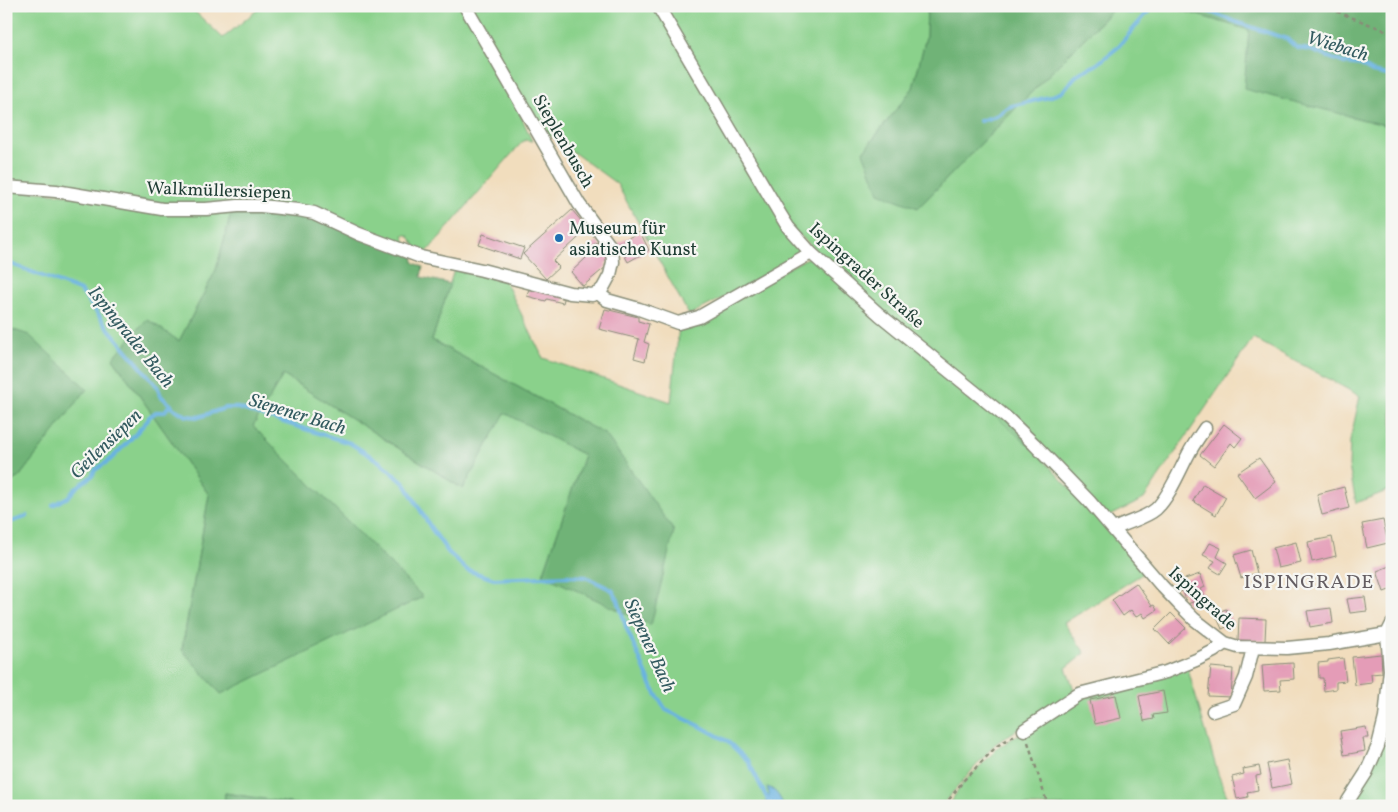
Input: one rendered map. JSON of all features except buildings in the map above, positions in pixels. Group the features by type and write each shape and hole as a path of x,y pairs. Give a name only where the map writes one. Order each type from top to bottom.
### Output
{"street":[{"name":"Sieplenbusch","path":"465,6 579,204 612,249 613,262 610,276 598,294"},
{"name":"Ispingrader Straße","path":"658,6 788,227 811,253 880,315 1007,418 1057,466 1089,501"},
{"name":"Walkmüllersiepen","path":"6,187 56,191 162,209 261,206 298,210 314,214 420,258 482,270 570,293 598,294"},
{"path":"598,294 607,300 678,323 699,317 811,253"},
{"path":"1114,529 1149,514 1160,506 1205,428"},
{"name":"Ispingrade","path":"1089,501 1178,603 1194,618 1231,646 1287,648 1329,644 1389,629 1391,670 1378,746 1366,773 1348,801"},
{"path":"1024,730 1079,694 1166,672 1196,660 1225,643"},
{"path":"1213,710 1234,704 1246,677 1253,648"}],"path":[{"path":"1322,6 1392,33"},
{"path":"944,806 964,780 997,746 1024,730 1048,806"}],"green space":[{"path":"6,6 189,6 223,38 262,6 392,6 396,13 405,6 463,6 503,75 532,141 526,140 522,142 426,253 420,253 408,235 403,235 408,249 360,231 187,206 6,185"},
{"path":"468,6 656,6 806,252 689,315 617,184 551,136 544,138"},
{"path":"660,6 927,6 926,37 913,88 863,152 918,208 1116,6 1167,6 1249,30 1349,116 1392,127 1392,489 1356,503 1349,466 1350,441 1360,396 1253,338 1144,499 1108,517 882,313 789,225"},
{"path":"927,6 1116,6 918,208 879,193 863,152 913,88 926,37"},
{"path":"1167,6 1392,6 1392,127 1244,89 1249,30"},
{"path":"6,189 232,210 216,270 179,341 113,358 209,495 182,649 422,597 253,426 283,375 463,489 505,412 584,455 543,575 606,435 432,340 454,270 505,281 543,358 671,402 679,326 811,256 1005,419 1135,558 1142,574 1064,623 1085,653 1066,668 1075,692 995,744 941,806 308,806 225,793 224,806 6,806 6,485 19,477 86,389 8,328 6,330"},
{"path":"232,210 297,212 414,257 413,262 423,267 421,277 450,284 432,340 606,435 674,531 651,625 543,575 584,455 505,413 463,489 283,375 253,426 423,597 221,694 182,650 209,495 113,358 147,319 179,341 216,270"},
{"path":"8,328 29,335 87,389 19,477 6,485 6,330"},
{"path":"1187,666 1218,774 1231,806 947,806 965,781 999,747 1080,695"},
{"path":"1392,716 1392,806 1350,806 1386,718"},
{"path":"225,793 308,806 224,806"}],"water":[{"path":"767,787 775,792 784,806 767,806 766,801 769,794"}],"waterway":[{"name":"Wiebach","path":"1112,6 1130,12 1139,6"},
{"path":"980,121 996,116 1008,107 1062,92 1081,72 1096,65 1117,48 1153,6"},
{"name":"Wiebach","path":"1195,6 1287,39 1297,48 1310,50 1344,63 1361,65 1372,72 1392,76"},
{"name":"Ispingrader Bach","path":"6,262 81,291 108,328 157,386 161,396 172,406"},
{"name":"Siepener Bach","path":"53,505 68,497 77,487 92,476 95,470 110,460 149,417 156,412 164,412 169,406 187,416 199,417 225,408 238,408 350,443 380,462 405,484 431,528 448,552 467,570 494,579 586,577 612,590 618,600 626,627 653,689 666,710 727,741 748,761 771,806"},
{"name":"Geilensiepen","path":"6,524 27,516"}],"place":[{"name":"Museum für asiatische Kunst","path":"559,238"}],"district":[{"name":"ISPINGRADE","path":"1309,581"}]}
